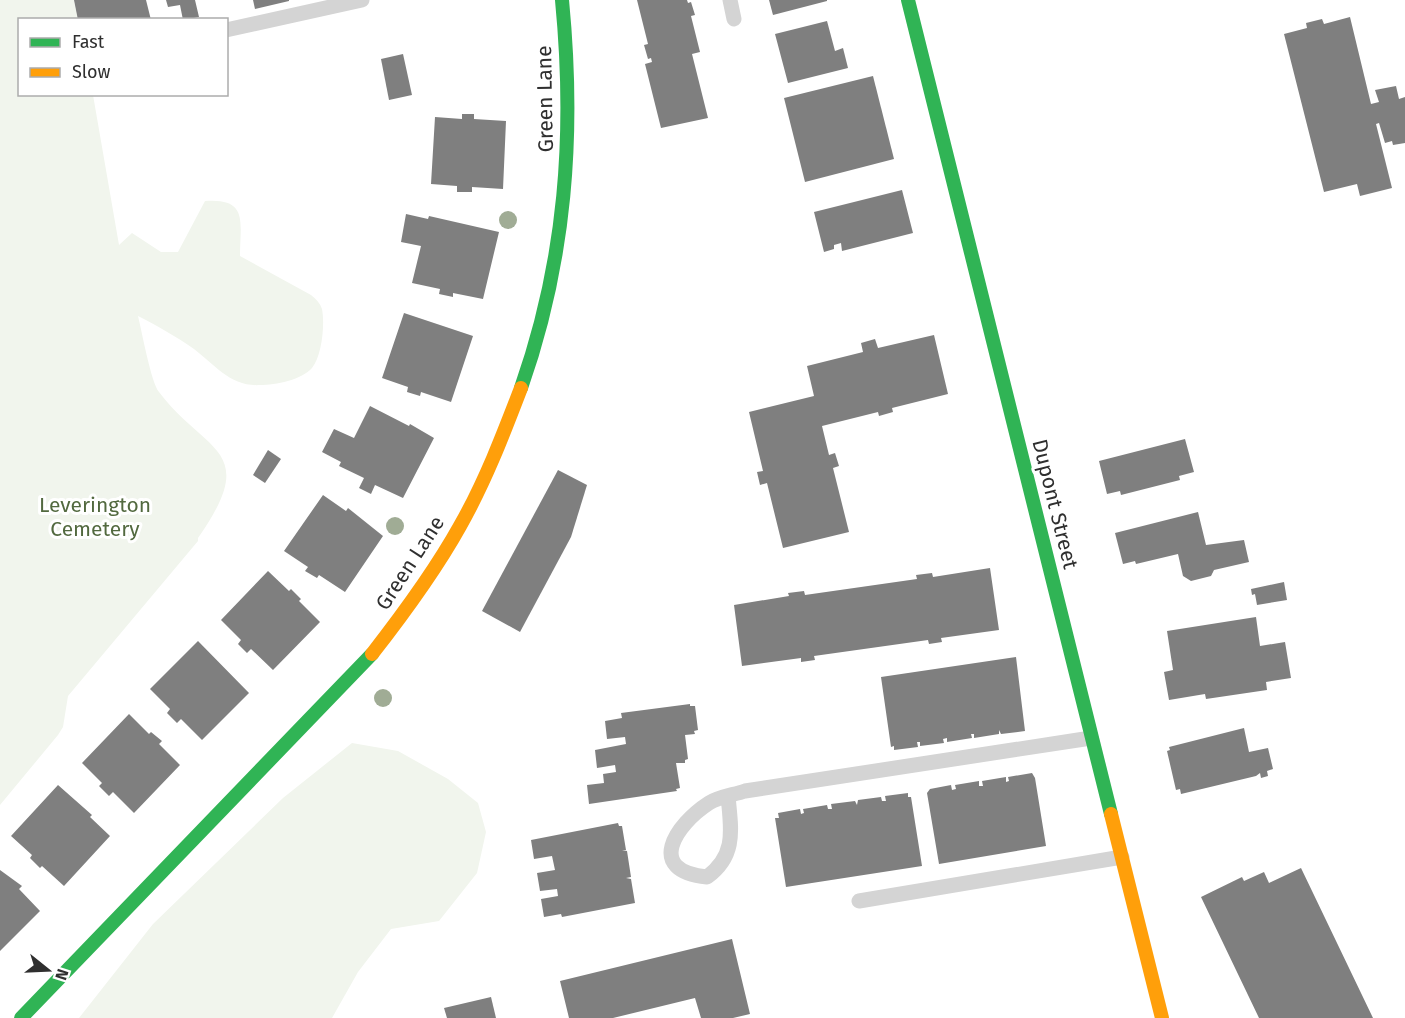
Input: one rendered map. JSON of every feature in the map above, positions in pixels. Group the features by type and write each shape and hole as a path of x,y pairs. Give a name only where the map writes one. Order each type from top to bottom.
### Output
{"street":[{"name":"Green Lane","path":"21,1018 367,660 434,568 471,507 520,396 538,341 561,231 567,169 568,114 567,55 562,0"},
{"name":"Dupont Street","path":"908,0 1162,1018"}],"lane":[{"path":"228,30 362,0"},
{"path":"730,0 734,19"},
{"path":"728,796 731,827 728,850 722,866 707,877 688,875 676,868 670,854 675,837 685,820 711,801 728,796 745,791 1091,738"},
{"path":"859,901 1122,857"}],"green space":[{"name":"Leverington Cemetery","path":"0,0 74,0 78,18 18,18 18,96 93,96 119,245 132,233 161,252 178,252 205,201 229,204 235,208 241,223 240,256 318,301 323,315 322,340 315,363 307,372 281,383 250,385 232,379 194,349 138,316 156,387 177,412 220,454 226,469 225,486 198,541 68,696 63,727 0,805"},
{"path":"352,743 398,751 448,779 478,803 486,832 477,873 439,921 391,929 358,972 332,1018 79,1018 153,924 283,798"}],"building":[{"path":"74,0 146,0 150,18 78,18"},
{"path":"166,0 195,0 199,17 183,18 180,5 168,7"},
{"path":"253,0 289,0 289,1 255,9"},
{"path":"637,0 687,0 688,3 691,2 695,15 691,16 700,52 692,54 708,118 661,128 645,64 652,62 651,58 648,59 644,45 648,44"},
{"path":"769,0 827,0 827,1 773,15"},
{"path":"1350,17 1371,104 1379,102 1375,90 1396,86 1399,99 1405,97 1405,143 1393,145 1392,141 1385,143 1379,123 1376,124 1392,188 1360,196 1357,184 1324,192 1284,34 1307,28 1306,23 1322,19 1324,24"},
{"path":"827,21 835,51 843,48 848,68 788,83 775,34"},
{"path":"403,54 412,95 389,100 381,59"},
{"path":"873,76 894,159 805,182 784,98"},
{"path":"462,114 474,114 474,119 506,121 503,189 472,187 472,192 457,192 457,186 431,184 435,117 462,119"},
{"path":"902,190 913,233 842,251 841,243 834,245 834,249 824,252 814,212"},
{"path":"406,214 428,219 429,216 499,232 483,299 453,293 453,297 439,294 440,289 412,283 421,246 401,242"},
{"path":"404,313 473,336 451,402 421,392 420,396 407,392 408,387 382,378"},
{"path":"934,335 948,394 892,408 893,412 879,416 878,412 822,426 829,455 835,453 839,466 833,468 849,532 783,548 767,483 760,485 757,472 763,471 749,412 814,396 807,366 863,352 861,343 875,339 878,348"},
{"path":"370,406 434,438 403,498 375,485 371,494 359,488 364,478 339,466 341,462 322,452 334,429 354,438"},
{"path":"1185,439 1194,472 1179,476 1180,480 1121,495 1120,491 1107,494 1099,461"},
{"path":"268,450 281,459 265,483 253,475"},
{"path":"558,470 587,485 571,537 520,632 482,611"},
{"path":"323,495 346,511 348,508 383,536 345,592 319,575 317,578 305,571 308,567 284,551"},
{"path":"1198,512 1206,545 1244,540 1249,562 1214,570 1211,576 1191,581 1183,576 1178,554 1136,564 1135,561 1123,564 1115,533"},
{"path":"990,568 999,630 941,638 942,642 929,644 928,640 814,656 815,660 801,662 801,658 742,666 734,605 789,596 788,593 804,591 805,595 917,579 916,575 932,573 933,577"},
{"path":"268,571 289,591 291,589 301,599 299,601 320,622 273,670 251,649 247,653 238,644 241,640 221,620"},
{"path":"1284,582 1287,600 1257,605 1255,594 1252,595 1251,589"},
{"path":"1256,617 1260,646 1285,642 1291,678 1266,682 1267,690 1206,699 1205,694 1169,700 1164,672 1173,670 1167,631"},
{"path":"198,641 249,693 202,740 181,719 177,723 167,713 170,709 150,689"},
{"path":"1016,657 1025,731 1001,734 999,730 999,734 974,738 974,734 971,734 972,738 947,742 947,738 943,739 944,743 920,746 920,742 917,742 918,747 894,750 894,746 891,747 881,677"},
{"path":"690,704 690,706 695,706 698,730 694,731 695,734 685,735 688,759 685,763 676,763 680,788 676,789 677,791 589,804 587,785 604,783 603,774 616,772 615,765 597,768 595,750 626,744 625,737 607,739 605,721 622,718 621,713"},
{"path":"129,714 149,734 151,732 162,741 159,744 180,765 134,813 113,792 109,796 99,786 102,783 82,763"},
{"path":"1244,728 1249,752 1268,748 1273,769 1267,771 1268,776 1261,778 1260,773 1256,776 1181,794 1180,789 1176,790 1167,751 1170,750 1169,747"},
{"path":"1032,773 1035,778 1046,846 939,864 927,793 930,789 951,785 952,790 956,789 955,785 979,781 979,786 983,786 982,781 1006,777 1006,782 1009,781 1008,777"},
{"path":"58,785 92,815 90,817 110,836 64,886 42,866 40,868 30,858 32,855 11,836"},
{"path":"908,793 908,797 911,797 922,866 786,887 775,818 779,818 778,813 800,809 801,814 804,813 803,809 827,805 828,809 832,809 831,804 855,801 857,805 858,800 881,797 882,801 886,801 885,796"},
{"path":"618,823 622,826 626,850 622,850 627,851 631,877 626,878 631,879 635,903 562,917 561,914 544,917 541,899 558,896 557,889 540,891 537,873 555,870 552,856 534,859 531,840"},
{"path":"1301,868 1373,1018 1259,1018 1201,897 1242,877 1244,881 1264,872 1269,883"},
{"path":"0,870 22,886 19,889 40,911 0,951"},
{"path":"732,939 750,1014 733,1018 701,1018 695,998 613,1018 569,1018 560,981"},
{"path":"491,997 496,1018 447,1018 444,1008"}],"traffic: fast":[{"path":"521,388 548,292 563,196 567,148 567,99 562,0"},
{"path":"908,0 1111,814"},
{"path":"21,1018 372,654"}],"traffic: slow":[{"path":"372,654 419,592 460,526 486,475 521,388"},
{"path":"1111,814 1162,1018"}]}
